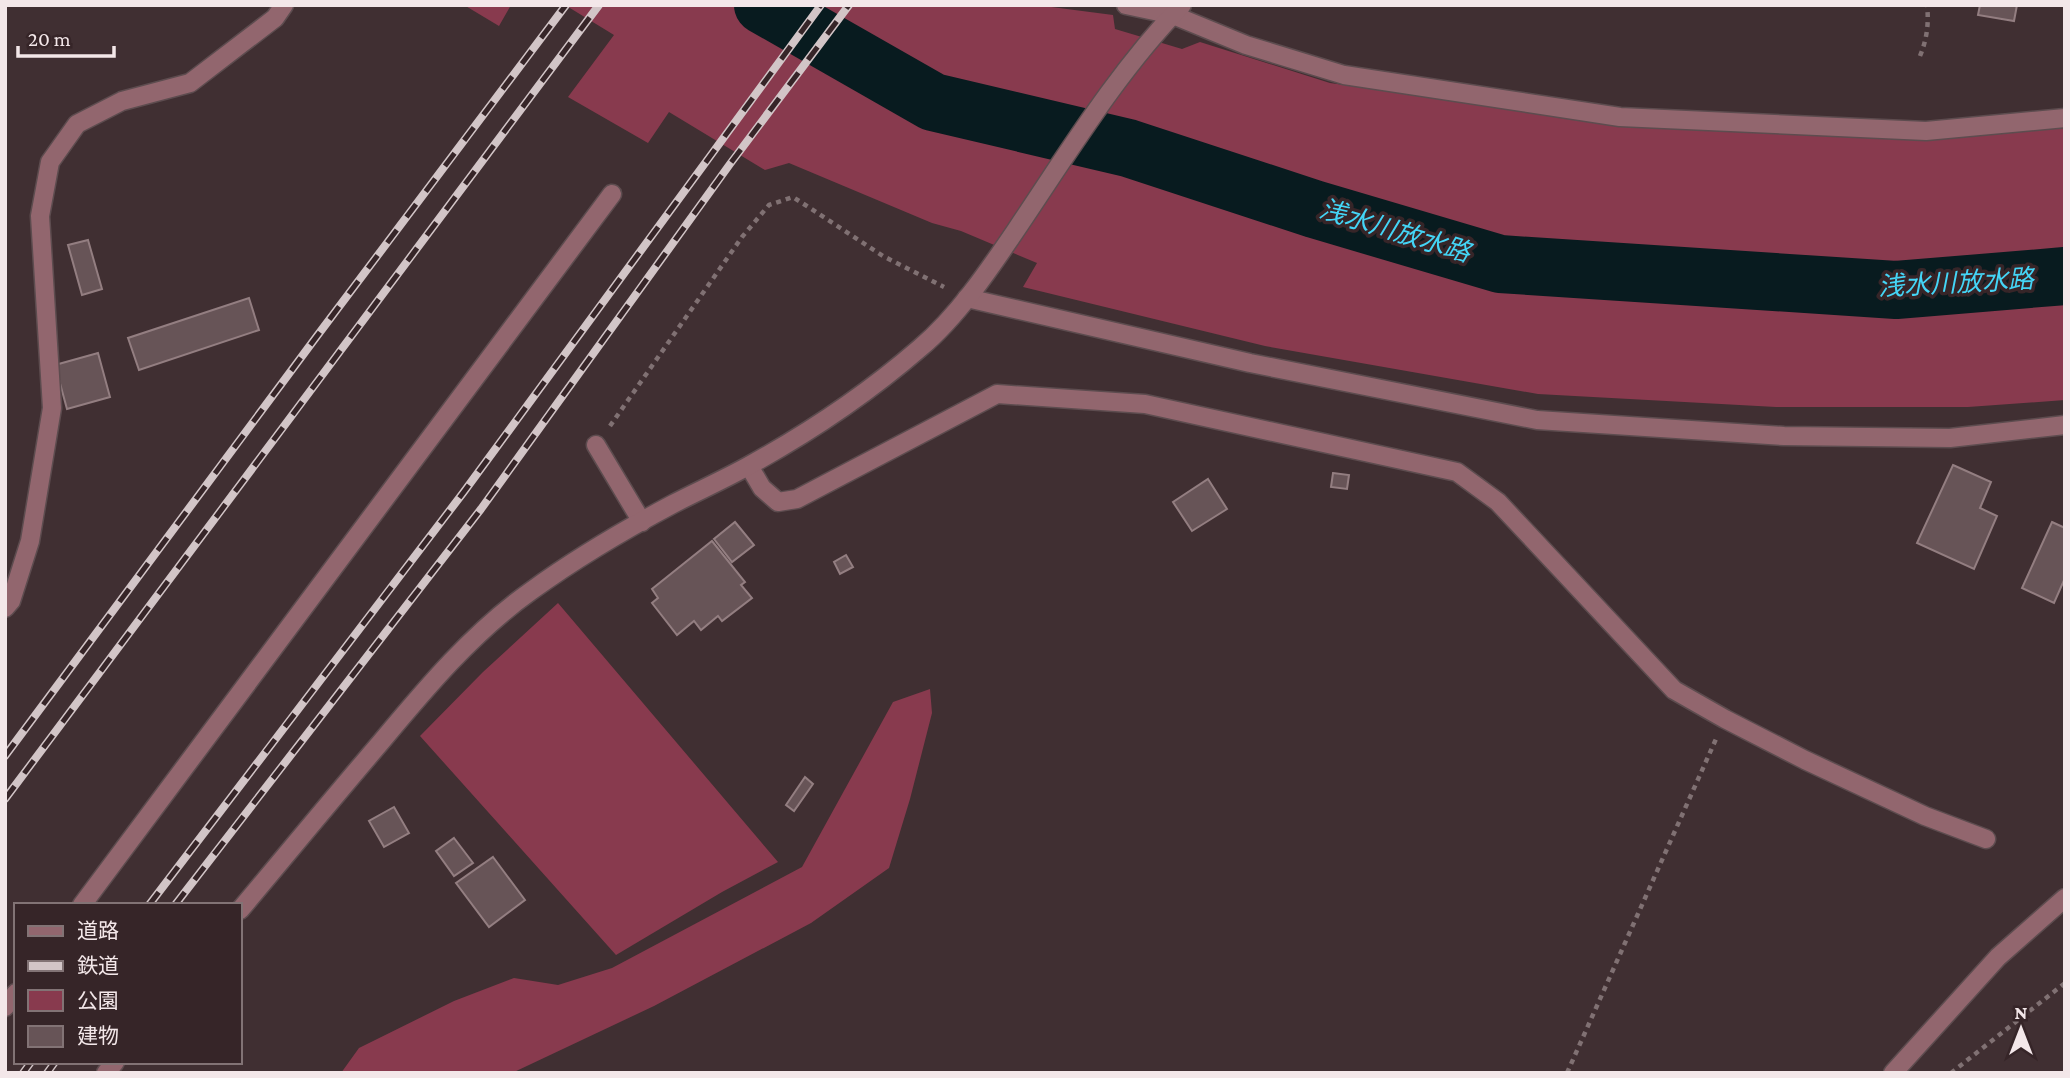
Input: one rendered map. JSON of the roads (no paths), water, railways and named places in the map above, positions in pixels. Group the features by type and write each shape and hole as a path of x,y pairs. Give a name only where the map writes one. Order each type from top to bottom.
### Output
{"street":[{"path":"5,608 11,601 30,541 52,408 40,216 50,162 78,124 122,101 190,83 275,18 284,5"},
{"path":"1126,5 1177,10 1246,45 1344,75 1620,117 1926,131 2065,118"},
{"path":"242,909 424,691 481,633 530,592 671,505 749,466 818,425 876,384 923,346 967,298 1118,81 1177,10"},
{"path":"83,903 611,194"},
{"path":"967,298 1250,363 1537,421 1784,436 1936,438 2065,425"},
{"path":"749,466 762,488 778,502 797,499 997,394 1145,404 1457,472 1498,502 1674,690 1724,719 1925,817 1986,839"},
{"path":"596,445 642,522"},
{"path":"1893,1073 1998,957 2065,898"}],"waterway":[{"name":"浅水川放水路","path":"763,5 933,102 1128,148 1314,209 1500,264 1896,290 2065,276"}],"railway":[{"path":"5,756 566,5"},
{"path":"5,799 599,5"},
{"path":"151,903 463,493 821,5"},
{"path":"177,903 481,509 730,164 849,5"},
{"path":"23,1073 30,1064"},
{"path":"47,1073 54,1064"}]}
